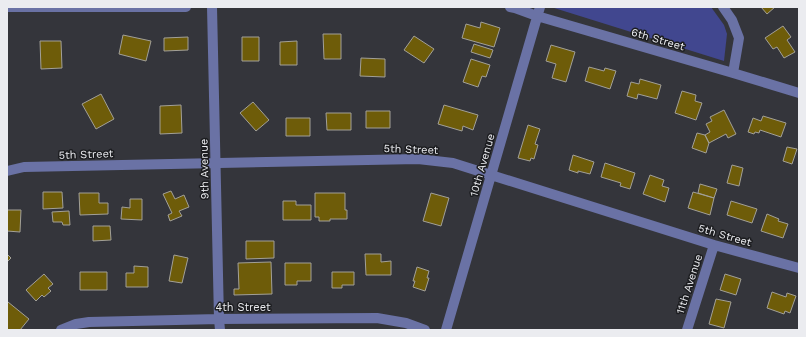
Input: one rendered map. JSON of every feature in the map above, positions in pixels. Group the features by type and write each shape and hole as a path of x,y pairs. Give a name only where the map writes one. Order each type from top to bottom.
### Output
{"street":[{"path":"7,7 186,7"},
{"name":"9th Avenue","path":"212,7 220,330"},
{"name":"6th Street","path":"510,7 539,12 799,93"},
{"path":"722,7 732,20 739,38 733,73"},
{"name":"10th Avenue","path":"446,330 539,12"},
{"name":"5th Street","path":"7,171 24,168 216,162 418,159 453,163 714,245 799,268"},
{"name":"11th Avenue","path":"687,330 714,245"},
{"name":"4th Street","path":"61,330 76,324 90,322 219,319 377,318 406,323 425,330"}],"shaded area":[{"path":"551,7 711,7 724,25 727,34 724,61"}],"building":[{"path":"761,7 775,7 767,14"},
{"path":"481,22 500,28 494,47 462,38 466,24 480,28"},
{"path":"783,26 791,37 787,40 795,52 784,58 777,47 773,49 765,38"},
{"path":"323,34 341,34 341,59 324,59"},
{"path":"123,35 151,41 146,61 119,54"},
{"path":"414,36 434,49 424,63 404,50"},
{"path":"188,37 188,50 164,51 164,38"},
{"path":"242,37 259,37 259,61 242,61"},
{"path":"40,41 61,41 62,68 41,69"},
{"path":"297,41 297,65 280,65 280,42"},
{"path":"474,44 493,50 490,58 471,52"},
{"path":"551,45 575,52 566,82 552,78 556,64 546,61"},
{"path":"361,58 385,59 385,77 360,76"},
{"path":"471,59 490,65 486,77 482,76 478,87 463,82"},
{"path":"589,67 604,71 605,68 616,71 610,89 585,81"},
{"path":"640,79 661,85 657,99 638,94 637,99 627,96 631,82 639,84"},
{"path":"682,91 696,95 695,101 702,103 696,120 675,113"},
{"path":"101,94 114,119 96,129 82,104"},
{"path":"253,102 269,120 256,131 240,113"},
{"path":"181,105 182,133 160,134 160,106"},
{"path":"444,105 478,115 473,130 463,126 462,131 438,124"},
{"path":"724,110 736,134 728,138 726,134 709,143 705,135 710,132 706,124 712,121 710,117"},
{"path":"366,111 390,111 390,128 366,128"},
{"path":"326,113 351,113 351,130 327,130"},
{"path":"763,116 786,123 781,137 760,130 759,133 755,132 754,134 748,132 753,118 761,121"},
{"path":"286,118 310,118 310,136 286,136"},
{"path":"528,125 540,129 535,144 538,145 534,159 531,158 530,161 518,158"},
{"path":"697,133 705,135 709,143 706,153 692,148"},
{"path":"787,147 797,149 792,164 783,161"},
{"path":"573,155 594,162 590,174 578,171 578,173 569,170"},
{"path":"605,163 635,173 630,189 620,186 621,183 601,177"},
{"path":"732,165 743,168 739,186 727,183"},
{"path":"650,175 664,180 662,186 669,188 665,202 643,194"},
{"path":"700,184 717,189 714,198 698,193"},
{"path":"171,191 175,199 184,195 189,207 179,211 182,216 170,221 168,215 172,213 163,194"},
{"path":"43,192 62,192 63,208 43,209"},
{"path":"693,192 714,198 710,215 688,208"},
{"path":"79,193 99,193 99,203 108,203 108,214 80,215"},
{"path":"315,193 345,193 345,210 347,210 347,219 330,219 330,221 319,221 319,217 315,217"},
{"path":"431,193 449,198 441,226 423,221"},
{"path":"130,199 142,199 142,220 121,219 122,207 130,208"},
{"path":"283,201 296,201 296,205 311,205 311,220 283,220"},
{"path":"731,201 757,209 752,223 727,215"},
{"path":"7,210 21,210 20,232 7,231"},
{"path":"69,211 70,225 63,225 62,222 53,222 52,212"},
{"path":"767,214 779,219 778,221 788,224 783,238 761,231"},
{"path":"93,226 110,226 111,240 93,241"},
{"path":"246,241 274,241 274,258 246,259"},
{"path":"7,254 11,258 7,262"},
{"path":"365,254 381,254 381,262 391,261 391,275 366,275"},
{"path":"174,255 188,258 182,283 169,281"},
{"path":"271,262 272,294 234,295 234,289 239,289 238,263"},
{"path":"285,263 311,263 311,281 297,281 297,285 285,285"},
{"path":"134,266 148,267 148,287 126,287 126,273 134,273"},
{"path":"417,267 429,271 427,278 429,278 425,291 413,287"},
{"path":"80,272 107,272 107,290 80,290"},
{"path":"332,272 354,272 354,285 342,285 342,288 332,288"},
{"path":"44,274 53,284 48,288 51,291 44,297 42,295 36,301 26,290"},
{"path":"725,274 741,279 736,295 720,290"},
{"path":"772,292 786,297 787,293 796,296 790,313 785,311 784,314 767,308"},
{"path":"716,299 731,302 724,328 709,324"},
{"path":"8,302 29,319 20,330 7,330"}]}
